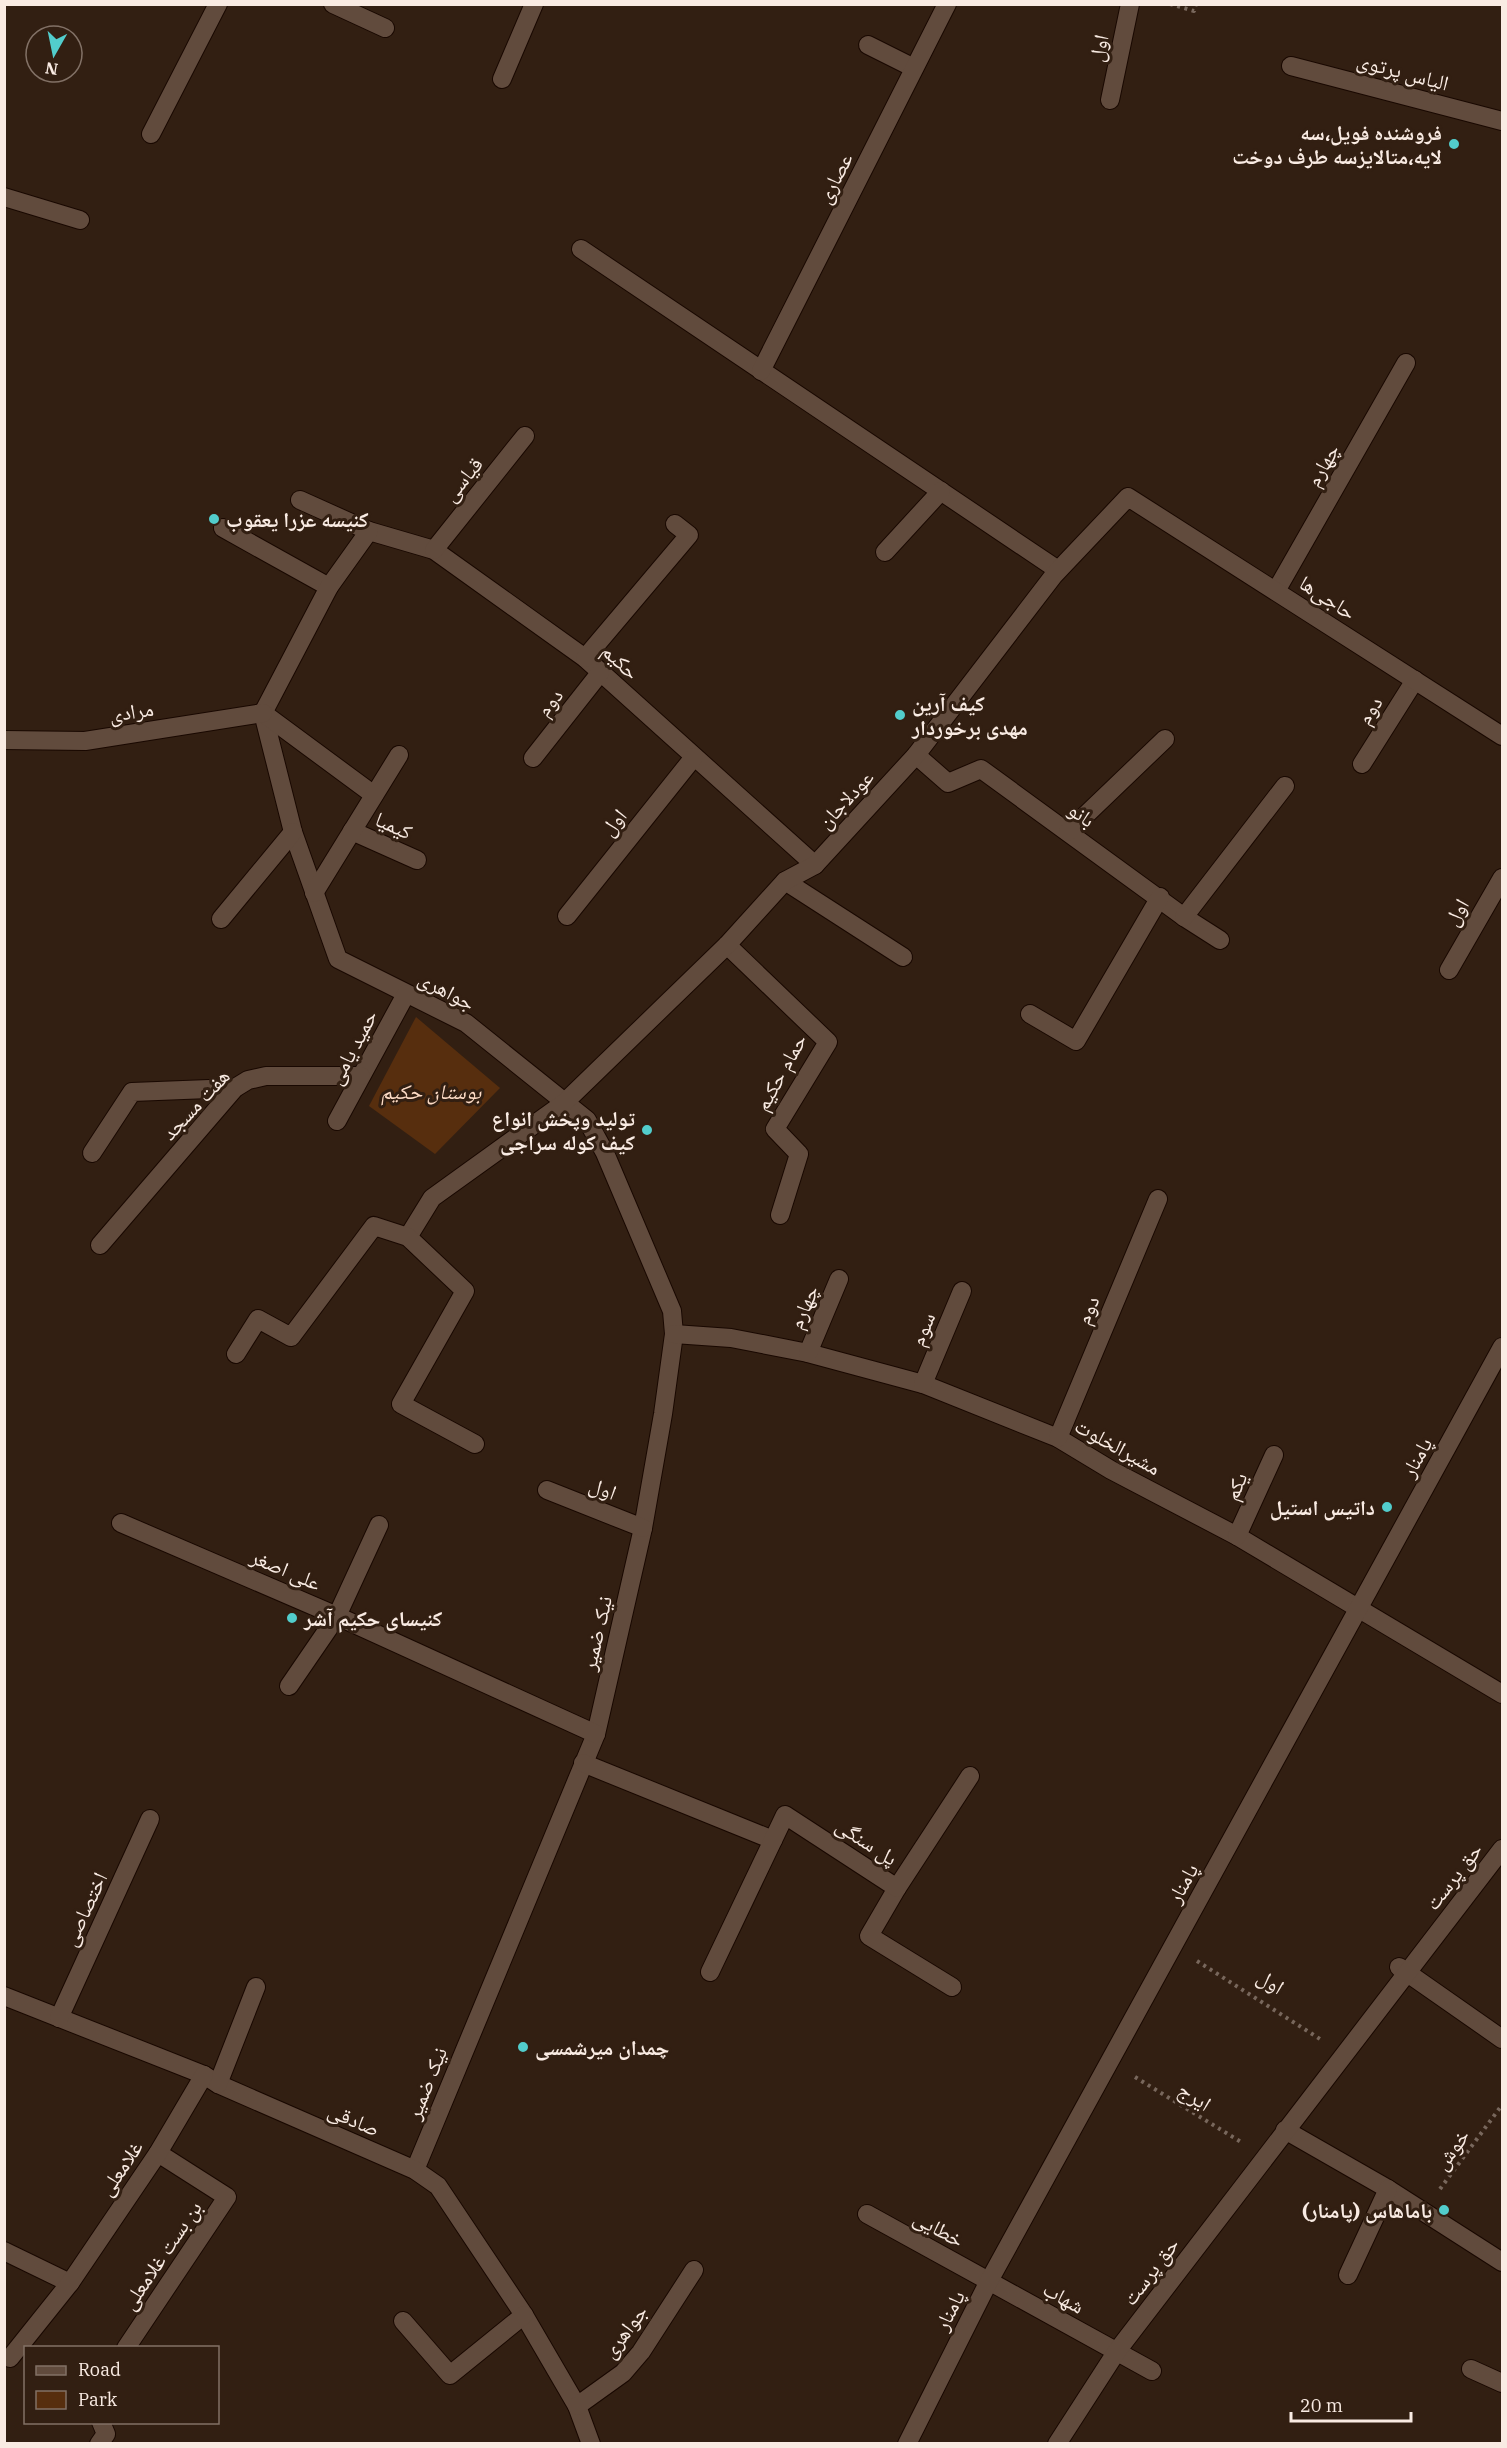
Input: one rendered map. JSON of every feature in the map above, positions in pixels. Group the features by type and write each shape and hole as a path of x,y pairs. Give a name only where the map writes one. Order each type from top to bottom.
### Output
{"street":[{"path":"151,134 218,4"},
{"path":"333,4 385,28"},
{"path":"502,79 534,4"},
{"name":"عصاری","path":"761,371 946,4"},
{"name":"اول","path":"1110,100 1130,4"},
{"path":"867,45 914,68"},
{"name":"الیاس پرتوی","path":"1291,66 1503,121"},
{"path":"4,197 80,220"},
{"path":"581,249 1058,570"},
{"name":"چهارم","path":"1276,591 1406,363"},
{"name":"قیاسی","path":"434,550 525,436"},
{"path":"885,552 941,491"},
{"name":"حاجی‌ها","path":"1128,497 1503,735"},
{"name":"عودلاجان","path":"564,1103 727,945 785,881 815,865 916,755 1058,570 1128,497"},
{"name":"حکیم","path":"300,500 369,531 434,550 585,658 815,865"},
{"path":"585,658 689,535 675,524"},
{"path":"223,528 328,587"},
{"path":"369,531 328,587 263,713 374,795"},
{"name":"دوم","path":"533,758 600,673"},
{"name":"دوم","path":"1362,764 1415,680"},
{"name":"مرادی","path":"4,740 85,741 263,713"},
{"name":"جواهری","path":"263,713 293,832 338,959 465,1023 564,1103"},
{"path":"1068,832 1165,739"},
{"path":"315,893 399,754"},
{"name":"بانو","path":"916,755 948,783 981,769 1160,897 1184,917 1220,940"},
{"name":"اول","path":"567,916 694,757"},
{"path":"1184,917 1285,786"},
{"name":"کیمیا","path":"352,831 417,860"},
{"path":"221,919 293,832"},
{"name":"اول","path":"1449,970 1503,878"},
{"path":"785,881 903,957"},
{"path":"1030,1014 1076,1041 1160,897"},
{"name":"حمام حکیم","path":"727,945 828,1042 775,1129 799,1154 780,1215"},
{"name":"حمید یامی","path":"337,1121 406,994"},
{"name":"هفت مسجد","path":"100,1245 235,1089 248,1080 266,1076 361,1076"},
{"path":"92,1153 132,1092 235,1089"},
{"path":"408,1237 432,1198 564,1103"},
{"name":"نیک ضمیر","path":"415,2170 596,1734 643,1528 663,1414 674,1334 672,1311 605,1152 587,1120 564,1103"},
{"name":"دوم","path":"1058,1438 1158,1199"},
{"path":"236,1354 258,1319 291,1336 374,1226 408,1237 465,1290 401,1404 476,1444"},
{"name":"چهارم","path":"808,1353 839,1279"},
{"name":"سوم","path":"923,1384 962,1291"},
{"name":"مشیرالخلوت","path":"674,1334 731,1338 808,1353 923,1384 1058,1438 1110,1470 1237,1536 1503,1694"},
{"name":"پامنار","path":"907,2444 989,2282 1503,1347"},
{"name":"یکم","path":"1237,1536 1274,1455"},
{"name":"اول","path":"547,1490 643,1528"},
{"name":"علی اصغر","path":"121,1523 337,1616 596,1734"},
{"path":"289,1686 337,1616 379,1526"},
{"path":"583,1763 773,1840"},
{"name":"پل سنگی","path":"710,1972 785,1815 897,1888 970,1776"},
{"name":"اختصاصی","path":"59,2018 150,1819"},
{"name":"حق پرست","path":"1058,2444 1117,2351 1344,2054 1403,1970 1503,1849"},
{"path":"897,1888 869,1936 952,1987"},
{"path":"1403,1970 1503,2039"},
{"name":"غلامعلی","path":"10,2358 70,2283 158,2153 211,2080 256,1987"},
{"name":"صادقی","path":"4,1996 211,2080 415,2170 438,2186 524,2315 577,2406 591,2444"},
{"path":"1285,2130 1388,2188 1503,2262"},
{"name":"بن بست غلامعلی","path":"127,2346 227,2197 158,2153"},
{"path":"1348,2275 1388,2188"},
{"name":"خطایی","path":"867,2214 989,2282"},
{"path":"4,2251 70,2283"},
{"name":"جواهری","path":"577,2406 623,2373 641,2352 694,2270"},
{"name":"شهاب","path":"989,2282 1152,2371"},
{"path":"403,2321 450,2375 524,2315"},
{"path":"1471,2369 1503,2383"},
{"path":"99,2444 106,2434 102,2424"}],"path":[{"path":"1170,4 1194,11 1196,4"},
{"name":"اول","path":"1173,1946 1344,2054"},
{"name":"ایرج","path":"1110,2061 1265,2157"},
{"name":"خوش","path":"1424,2212 1503,2105"}],"green space":[{"name":"بوستان حکیم","path":"416,1017 500,1088 435,1154 369,1106"}],"place":[{"name":"فروشنده فویل،سه لایه،متالایزسه طرف دوخت","path":"1454,144"},
{"name":"کنیسه عزرا یعقوب","path":"214,519"},
{"name":"کیف آرین مهدی برخوردار","path":"900,715"},
{"name":"تولید وپخش انواع کیف کوله سراجی","path":"647,1130"},
{"name":"داتیس استیل","path":"1387,1507"},
{"name":"کنیسای حکیم آشر","path":"292,1618"},
{"name":"چمدان میرشمسی","path":"523,2047"},
{"name":"باماهاس (پامنار)","path":"1444,2210"}]}
